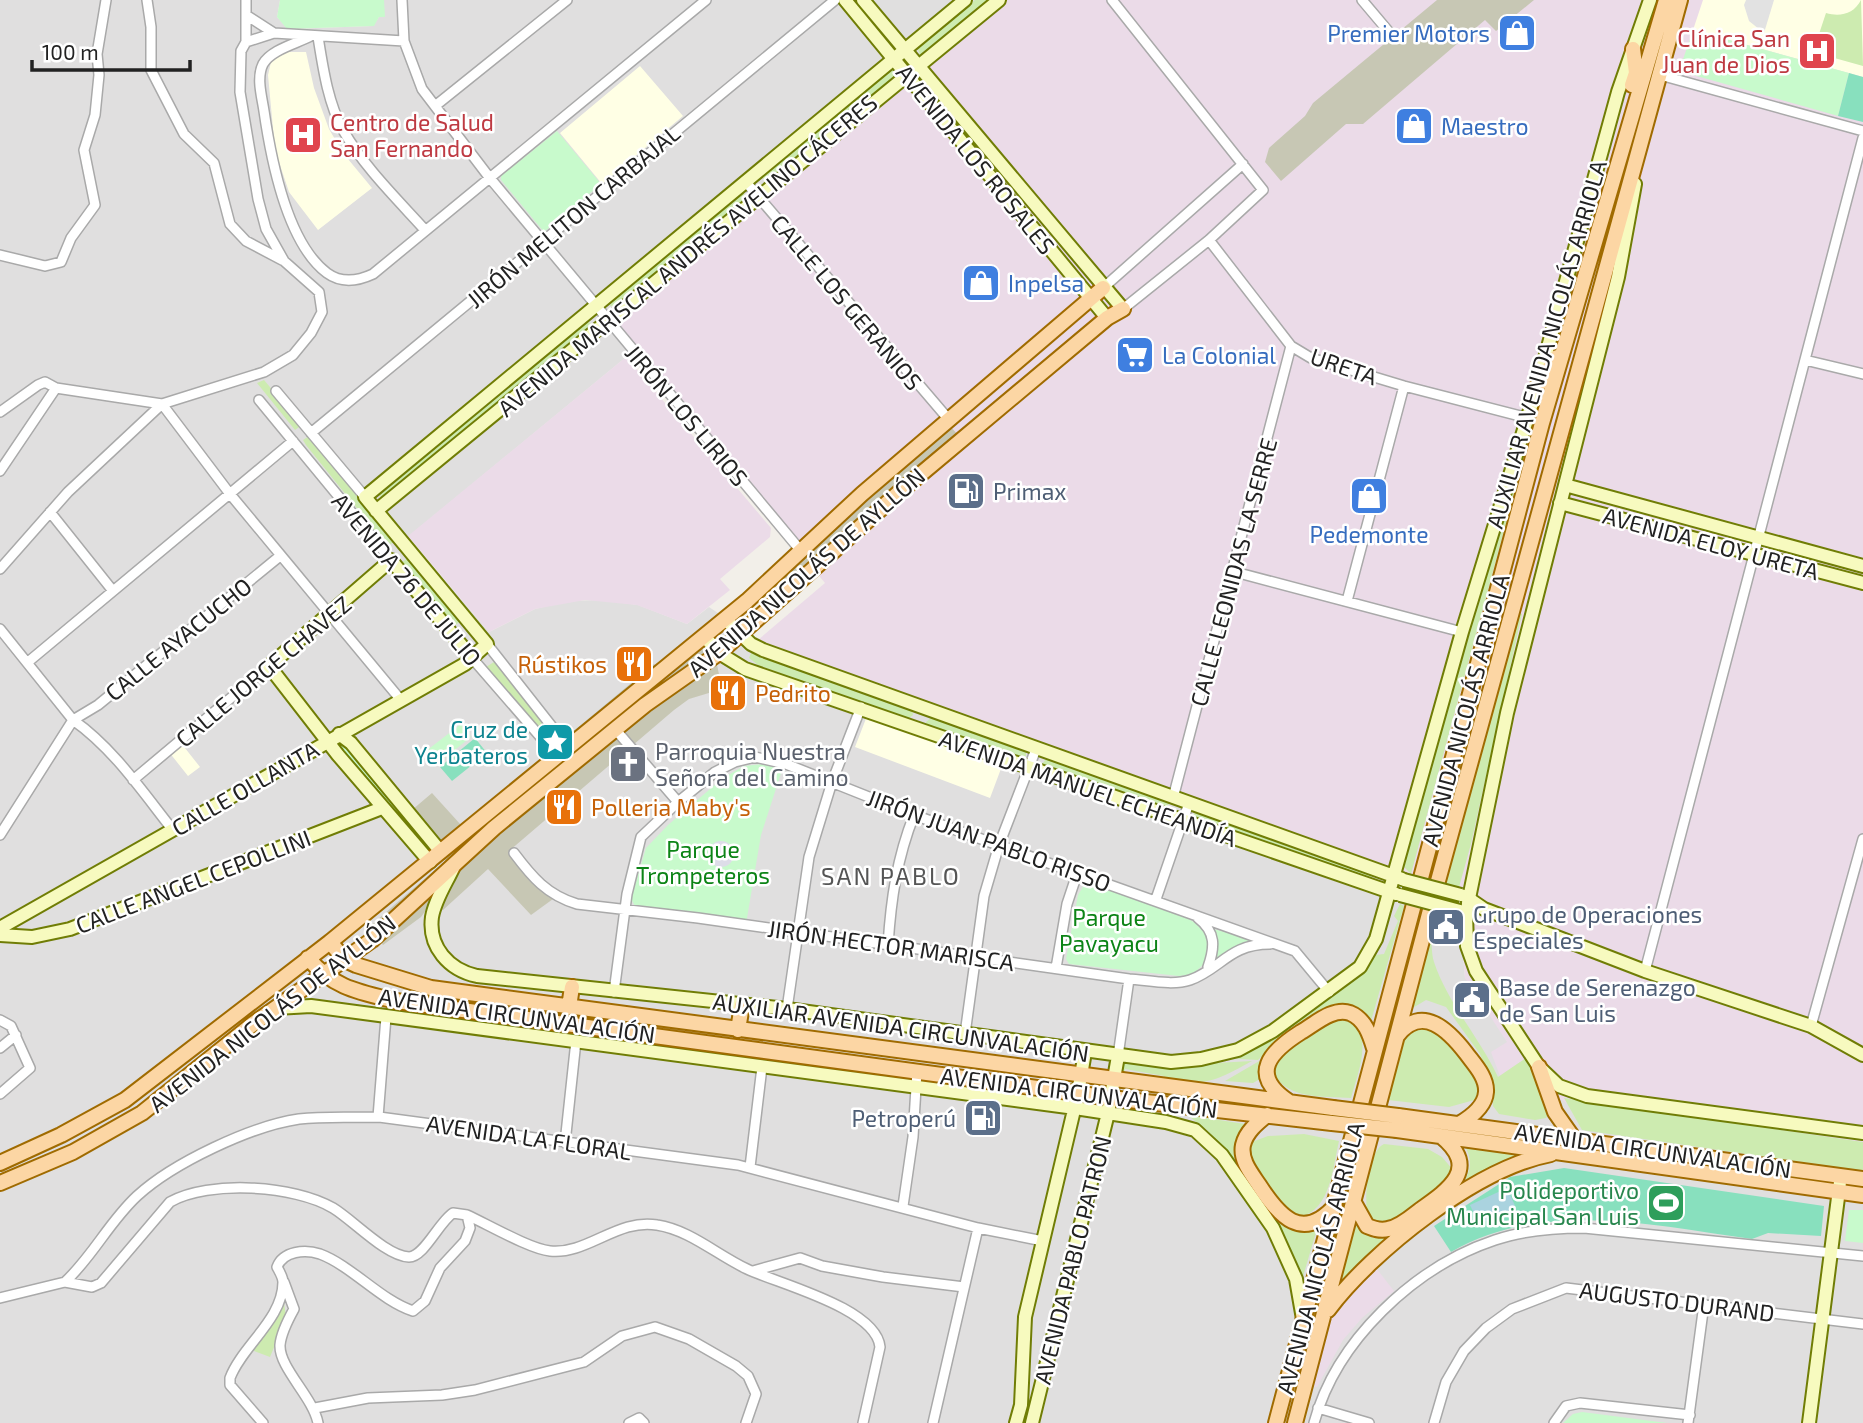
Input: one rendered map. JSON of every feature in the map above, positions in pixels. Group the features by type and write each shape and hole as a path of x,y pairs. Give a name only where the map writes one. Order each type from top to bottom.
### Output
{"main road":[{"name":"AVENIDA NICOLÁS ARRIOLA","path":"1294,1423 1680,0"},
{"name":"AVENIDA NICOLÁS ARRIOLA","path":"1276,1423 1336,1205 1374,1048 1566,344 1664,6"},
{"path":"1599,229 1601,193 1636,73 1633,49"},
{"name":"AVENIDA NICOLÁS DE AYLLÓN","path":"0,1163 61,1136 125,1100 330,942 725,619 862,494 1103,288"},
{"name":"AVENIDA NICOLÁS DE AYLLÓN","path":"0,1183 73,1152 142,1113 276,1008 372,940 456,862 615,729 741,635 903,489 1107,318 1123,309"},
{"path":"1537,387 1566,344"},
{"path":"330,942 345,960"},
{"name":"AVENIDA CIRCUNVALACIÓN","path":"308,958 323,976 344,988 396,1001 917,1071 1077,1100 1111,1098 1267,1115 1332,1115 1398,1123 1459,1124 1863,1179"},
{"name":"AVENIDA CIRCUNVALACIÓN","path":"345,960 430,988 1289,1101 1332,1115"},
{"path":"569,1007 572,987"},
{"path":"738,1030 741,1005"},
{"path":"1289,1101 1277,1092 1266,1070 1269,1058 1282,1045 1331,1014 1345,1012 1364,1024 1374,1048"},
{"path":"1397,1037 1412,1024 1434,1022 1450,1032 1479,1071 1486,1088 1484,1100 1471,1116 1459,1124"},
{"path":"1539,1067 1555,1112 1574,1139"},
{"path":"1267,1115 1247,1135 1242,1153 1248,1168 1275,1209 1294,1222 1309,1223 1323,1217 1336,1205"},
{"name":"AVENIDA CIRCUNVALACIÓN","path":"1398,1123 1441,1136 1863,1195"},
{"path":"1353,1201 1367,1226 1383,1230 1397,1226 1444,1193 1456,1178 1460,1163 1455,1150 1441,1136"},
{"path":"1323,1316 1376,1257 1465,1192 1518,1163 1563,1152"}],"street":[{"path":"0,255 45,266 61,262 71,238 95,205 84,150 95,116 99,75 97,54 106,0"},
{"path":"0,569 50,512 105,456 162,404 264,372 293,355 305,341 322,312 319,292 284,261 246,241 230,224 214,163 184,134 151,70 151,27 147,0"},
{"path":"246,0 246,43 241,59 242,111 266,229 284,261"},
{"name":"JIRÓN LOS LIRIOS","path":"402,0 404,41 422,89 435,107 489,177 801,551"},
{"path":"435,107 567,0"},
{"path":"313,37 267,58 262,67 260,85 278,182 306,249 328,274 347,281 373,274 706,0"},
{"name":"JIRÓN MELITON CARBAJAL","path":"312,433 835,0"},
{"name":"AVENIDA LOS ROSALES","path":"845,0 1107,318"},
{"name":"AVENIDA LOS ROSALES","path":"863,0 1123,309"},
{"name":"AVENIDA MARISCAL ANDRÉS AVELINO CÁCERES","path":"365,497 965,0"},
{"name":"AVENIDA MARISCAL ANDRÉS AVELINO CÁCERES","path":"376,511 999,0"},
{"path":"1112,0 1243,164"},
{"path":"1362,0 1390,32"},
{"name":"AUXILIAR AVENIDA NICOLÁS ARRIOLA","path":"1396,893 1462,632 1537,387 1593,176 1650,0"},
{"path":"246,15 274,33"},
{"path":"246,43 274,33 404,41"},
{"path":"313,37 342,129 363,160 425,230"},
{"path":"1660,75 1863,131"},
{"path":"1645,971 1863,138"},
{"name":"AUXILIAR AVENIDA NICOLÁS ARRIOLA","path":"1463,912 1507,713 1618,276 1643,143"},
{"name":"AVENIDA NICOLÁS DE AYLLÓN","path":"1103,288 1243,164 1263,190 1209,240 1123,309"},
{"name":"CALLE LOS GERANIOS","path":"745,181 950,421"},
{"name":"URETA","path":"1209,240 1291,346 1311,358 1404,386 1528,418"},
{"name":"CALLE LEONIDAS LA SERRE","path":"1173,798 1235,572 1291,346"},
{"path":"1805,360 1863,374"},
{"path":"0,412 45,382 56,388 140,398 162,404 230,494 400,699"},
{"path":"1347,601 1404,386"},
{"path":"0,471 56,388"},
{"name":"AVENIDA 26 DE JULIO","path":"276,391 487,644 562,751"},
{"name":"AVENIDA 26 DE JULIO","path":"259,400 472,658 562,751"},
{"path":"29,662 293,441"},
{"name":"AVENIDA ELOY URETA","path":"1564,485 1863,566"},
{"path":"1606,515 1611,497"},
{"name":"AVENIDA ELOY URETA","path":"1560,503 1754,552 1863,583"},
{"path":"50,512 113,591"},
{"path":"1694,537 1698,520"},
{"path":"1801,566 1806,549"},
{"name":"CALLE AYACUCHO","path":"73,720 98,705 281,556"},
{"name":"CALLE JORGE CHAVEZ","path":"133,780 331,614 391,560"},
{"path":"1235,572 1462,632"},
{"name":"AVENIDA MANUEL ECHEANDÍA","path":"725,619 762,650 920,709 1399,878 1465,896 1484,909 1645,971 1811,1026 1863,1055"},
{"path":"0,629 73,720 91,734 133,780 172,829"},
{"name":"AVENIDA MANUEL ECHEANDÍA","path":"704,636 719,653 745,669 1396,893 1463,912 1484,909"},
{"name":"CALLE OLLANTA","path":"0,928 472,658 487,644"},
{"path":"269,666 326,741 430,862"},
{"path":"788,1009 796,932 809,857 832,782 861,707"},
{"path":"914,727 920,709"},
{"path":"0,835 73,720"},
{"path":"615,729 678,802"},
{"path":"339,734 351,743 441,852"},
{"path":"965,1034 984,896 999,845 1036,749"},
{"name":"JIRÓN JUAN PABLO RISSO","path":"614,992 624,908 637,845 678,802 715,772 735,762 755,757 786,764 914,815 1279,944 1295,951 1305,960 1329,992"},
{"path":"1156,899 1189,803"},
{"name":"CALLE ANGEL CEPOLLINI","path":"0,935 32,937 70,929 383,808"},
{"path":"888,945 891,897 900,851 914,815"},
{"path":"1811,1026 1863,839"},
{"name":"JIRÓN HECTOR MARISCA","path":"514,853 543,888 576,904 624,908 1129,979 1188,981 1240,949 1279,944"},
{"name":"AUXILIAR AVENIDA CIRCUNVALACIÓN","path":"456,862 432,919 436,943 446,961 464,973 614,992 788,1009 1171,1062 1201,1059 1238,1050 1329,992 1368,957 1396,893"},
{"path":"1056,968 1067,904 1077,874"},
{"path":"1463,912 1467,947 1476,971 1539,1067 1568,1090 1600,1097 1863,1133"},
{"path":"1194,915 1206,923 1214,942 1208,968"},
{"path":"1118,1056 1129,979"},
{"path":"276,1008 311,1006 916,1087 1077,1100 1108,1113 1166,1122 1195,1130 1206,1137 1240,1178 1281,1243 1296,1279 1303,1320"},
{"path":"377,1117 386,1017"},
{"path":"0,1020 11,1026 30,1068 0,1094"},
{"path":"0,1048 16,1035"},
{"path":"565,1143 576,1041"},
{"name":"AVENIDA PABLO PATRON","path":"1016,1423 1021,1405 1025,1317 1077,1100 1085,1052"},
{"name":"AVENIDA PABLO PATRON","path":"1031,1423 1108,1113 1118,1056"},
{"path":"750,1167 762,1067"},
{"path":"903,1206 913,1137 917,1071"},
{"name":"AVENIDA LA FLORAL","path":"65,1282 82,1266 111,1225 139,1194 191,1160 235,1138 284,1123 328,1116 377,1117 750,1167 978,1228 1043,1241"},
{"path":"1809,1423 1842,1175"},
{"path":"0,1298 65,1282 92,1287 102,1283 170,1202 183,1195 216,1189 268,1190 313,1199 333,1208 394,1253 410,1257 420,1254 442,1220 453,1213 467,1215 549,1251 569,1249 642,1223 659,1225 671,1228 753,1271 846,1311 867,1325 879,1338 878,1361 863,1423"},
{"path":"318,1423 315,1408 282,1354 280,1344 294,1308 277,1264 294,1252 320,1254 413,1311 425,1301 440,1268 465,1241 470,1228 467,1215"},
{"path":"933,1423 978,1228"},
{"path":"1314,1423 1334,1369 1366,1328 1432,1273 1464,1253 1496,1240 1544,1229 1584,1228 1863,1256"},
{"path":"753,1271 800,1258 846,1270 964,1287"},
{"path":"263,1423 230,1385 232,1373 271,1316 284,1280"},
{"name":"AUGUSTO DURAND","path":"1434,1423 1446,1382 1464,1351 1486,1328 1537,1297 1566,1288 1863,1324"},
{"path":"1554,1423 1566,1406 1580,1403 1689,1419 1704,1304"},
{"path":"315,1408 368,1398 442,1395 475,1390 584,1362 622,1336 655,1327 689,1339 748,1376 756,1394 746,1423"},
{"path":"1318,1408 1369,1423"},
{"path":"629,1423 642,1421"}],"shaded area":[{"path":"0,0 280,0 277,17 288,29 373,26 379,17 384,16 384,0 1003,0 631,353 408,537 489,632 535,609 568,601 602,600 638,605 687,624 709,607 758,640 1375,865 1460,922 1465,978 1863,1153 1863,1423 0,1423"},
{"path":"1003,0 1863,0 1863,1153 1594,1120 1534,1083 1520,1062 1500,1076 1491,1052 1507,1042 1465,978 1460,922 1375,865 758,640 825,583 609,327"},
{"path":"1437,0 1534,0 1496,31 1485,20 1363,124 1346,124 1281,181 1265,162 1269,148 1305,116 1313,103"},
{"name":"Clínica San Juan de Dios","path":"1703,0 1863,0 1863,77 1693,30"},
{"path":"1746,0 1774,0 1764,33 1749,21 1744,5"},
{"name":"Centro de Salud San Fernando","path":"285,52 306,52 314,88 329,129 343,153 372,188 318,230 289,192 275,150 268,75 271,62"},
{"path":"640,66 683,116 602,184 560,133"},
{"path":"626,357 771,528 770,537 720,579 730,590 687,624 637,605 585,600 535,609 489,632 408,536"},
{"path":"950,426 959,436 955,454 834,559 806,575 752,590"},
{"path":"734,617 707,645 715,655 722,689 689,699 674,710 509,851 553,899 531,915 488,869 443,910 431,903 421,917 383,945 369,927 445,861 444,846 412,810 432,793 461,825 654,664 659,668"},
{"path":"867,716 1002,766 990,798 855,747"},
{"path":"181,743 200,767 188,776 169,752"},
{"path":"721,841 730,845 734,854 730,863 721,867 712,863 708,854 712,845"},
{"path":"1373,1264 1394,1291 1362,1318 1343,1340 1317,1387 1309,1385 1327,1318"}],"green space":[{"path":"280,0 384,0 385,17 379,17 374,26 287,29 277,17"},
{"path":"975,0 988,0 920,55 917,46"},
{"path":"1861,0 1863,66 1813,52 1826,13 1846,13 1855,8"},
{"path":"1693,30 1849,73 1838,116 1679,71"},
{"path":"892,66 897,75 766,182 760,174"},
{"path":"1849,73 1863,77 1863,122 1838,116"},
{"path":"557,131 601,184 544,232 501,180 501,176"},
{"path":"742,193 748,197 745,203 616,306 610,306 612,299"},
{"path":"587,321 593,325 384,500 375,491"},
{"path":"264,380 302,425 295,430 257,383"},
{"path":"309,436 394,542 387,546 306,445 303,440"},
{"path":"1512,489 1515,490 1411,874 1404,867 1454,677"},
{"path":"410,557 461,621 454,626 402,562"},
{"path":"1518,612 1522,614 1458,891 1443,887"},
{"path":"752,651 911,707 913,715 907,720 758,665 749,658"},
{"path":"494,662 551,731 545,737 486,667"},
{"path":"932,717 1026,750 1026,756 1021,760 927,726 926,722"},
{"path":"461,724 471,737 437,764 426,751"},
{"path":"475,738 487,753 452,781 440,767"},
{"path":"343,740 433,851 426,856 336,745"},
{"path":"1047,758 1168,801 1169,804 1166,809 1041,765"},
{"name":"Parque Trompeteros","path":"763,764 782,770 761,835 746,924 635,906 631,899 646,848 668,825 723,778 744,766"},
{"path":"1198,810 1370,875 1376,881 1191,817"},
{"name":"Parque Pavayacu","path":"1089,883 1189,919 1206,937 1206,962 1193,974 1179,976 1069,964 1066,959 1078,895 1084,885"},
{"path":"1400,904 1404,906 1371,1021 1357,1007 1349,1006 1278,1041 1258,1060 1222,1058 1306,1014 1347,985 1375,955 1384,954 1398,921 1394,916"},
{"path":"1213,929 1248,938 1250,940 1215,959"},
{"path":"1431,930 1433,958 1440,977 1498,1077 1526,1058 1549,1113 1546,1118 1535,1120 1499,1114 1493,1106 1493,1085 1480,1054 1446,1007 1426,1000 1411,1009"},
{"path":"1346,1018 1355,1025 1362,1043 1360,1066 1351,1098 1308,1095 1281,1082 1274,1074 1276,1065 1291,1046 1314,1030"},
{"path":"1423,1025 1442,1031 1481,1084 1478,1099 1449,1107 1388,1100 1404,1039"},
{"path":"1119,1059 1197,1064 1252,1061 1218,1078 1190,1083 1163,1080 1164,1076 1125,1069 1124,1075 1117,1075"},
{"path":"1261,1060 1260,1079 1253,1083 1225,1081"},
{"path":"1564,1098 1863,1142 1863,1171 1582,1130"},
{"path":"1187,1115 1245,1124 1236,1143 1240,1167 1206,1129"},
{"path":"1304,1134 1339,1141 1329,1186 1324,1196 1310,1213 1300,1217 1281,1206 1264,1187 1257,1175 1251,1152 1252,1142 1268,1136"},
{"path":"1384,1144 1428,1149 1442,1157 1454,1171 1453,1176 1412,1210 1389,1221 1378,1221 1368,1215 1367,1188 1374,1156"},
{"path":"1464,1144 1534,1154 1458,1190 1470,1168"},
{"name":"Polideportivo Municipal San Luis","path":"1564,1168 1824,1206 1821,1236 1768,1233 1752,1239 1637,1223 1561,1221 1523,1226 1487,1236 1451,1252 1434,1226 1510,1177"},
{"path":"1263,1201 1286,1224 1299,1229 1317,1229 1302,1280 1282,1231"},
{"path":"1849,1210 1863,1210 1863,1243 1845,1241"},
{"path":"1355,1224 1373,1238 1406,1228 1381,1244 1343,1282 1340,1280"},
{"path":"284,1302 286,1318 270,1357 249,1349"},
{"path":"1582,1412 1667,1423 1563,1423 1573,1414"}],"water":[{"path":"1507,1188 1516,1208 1479,1224 1470,1205"}],"place":[{"name":"Premier Motors","path":"1517,33"},
{"name":"Clínica San Juan de Dios","path":"1817,51"},
{"name":"Maestro","path":"1414,126"},
{"name":"Centro de Salud San Fernando","path":"303,135"},
{"name":"Inpelsa","path":"981,283"},
{"name":"La Colonial","path":"1135,355"},
{"name":"Primax","path":"966,491"},
{"name":"Pedemonte","path":"1369,496"},
{"name":"Rústikos","path":"634,664"},
{"name":"Pedrito","path":"728,693"},
{"name":"Cruz de Yerbateros","path":"555,742"},
{"name":"Parroquia Nuestra Señora del Camino","path":"628,764"},
{"name":"Polleria Maby's","path":"564,807"},
{"name":"Grupo de Operaciones Especiales","path":"1446,927"},
{"name":"Base de Serenazgo de San Luis","path":"1472,1000"},
{"name":"Petroperú","path":"983,1118"},
{"name":"Polideportivo Municipal San Luis","path":"1666,1203"}],"district":[{"name":"SAN PABLO","path":"891,875"}]}
